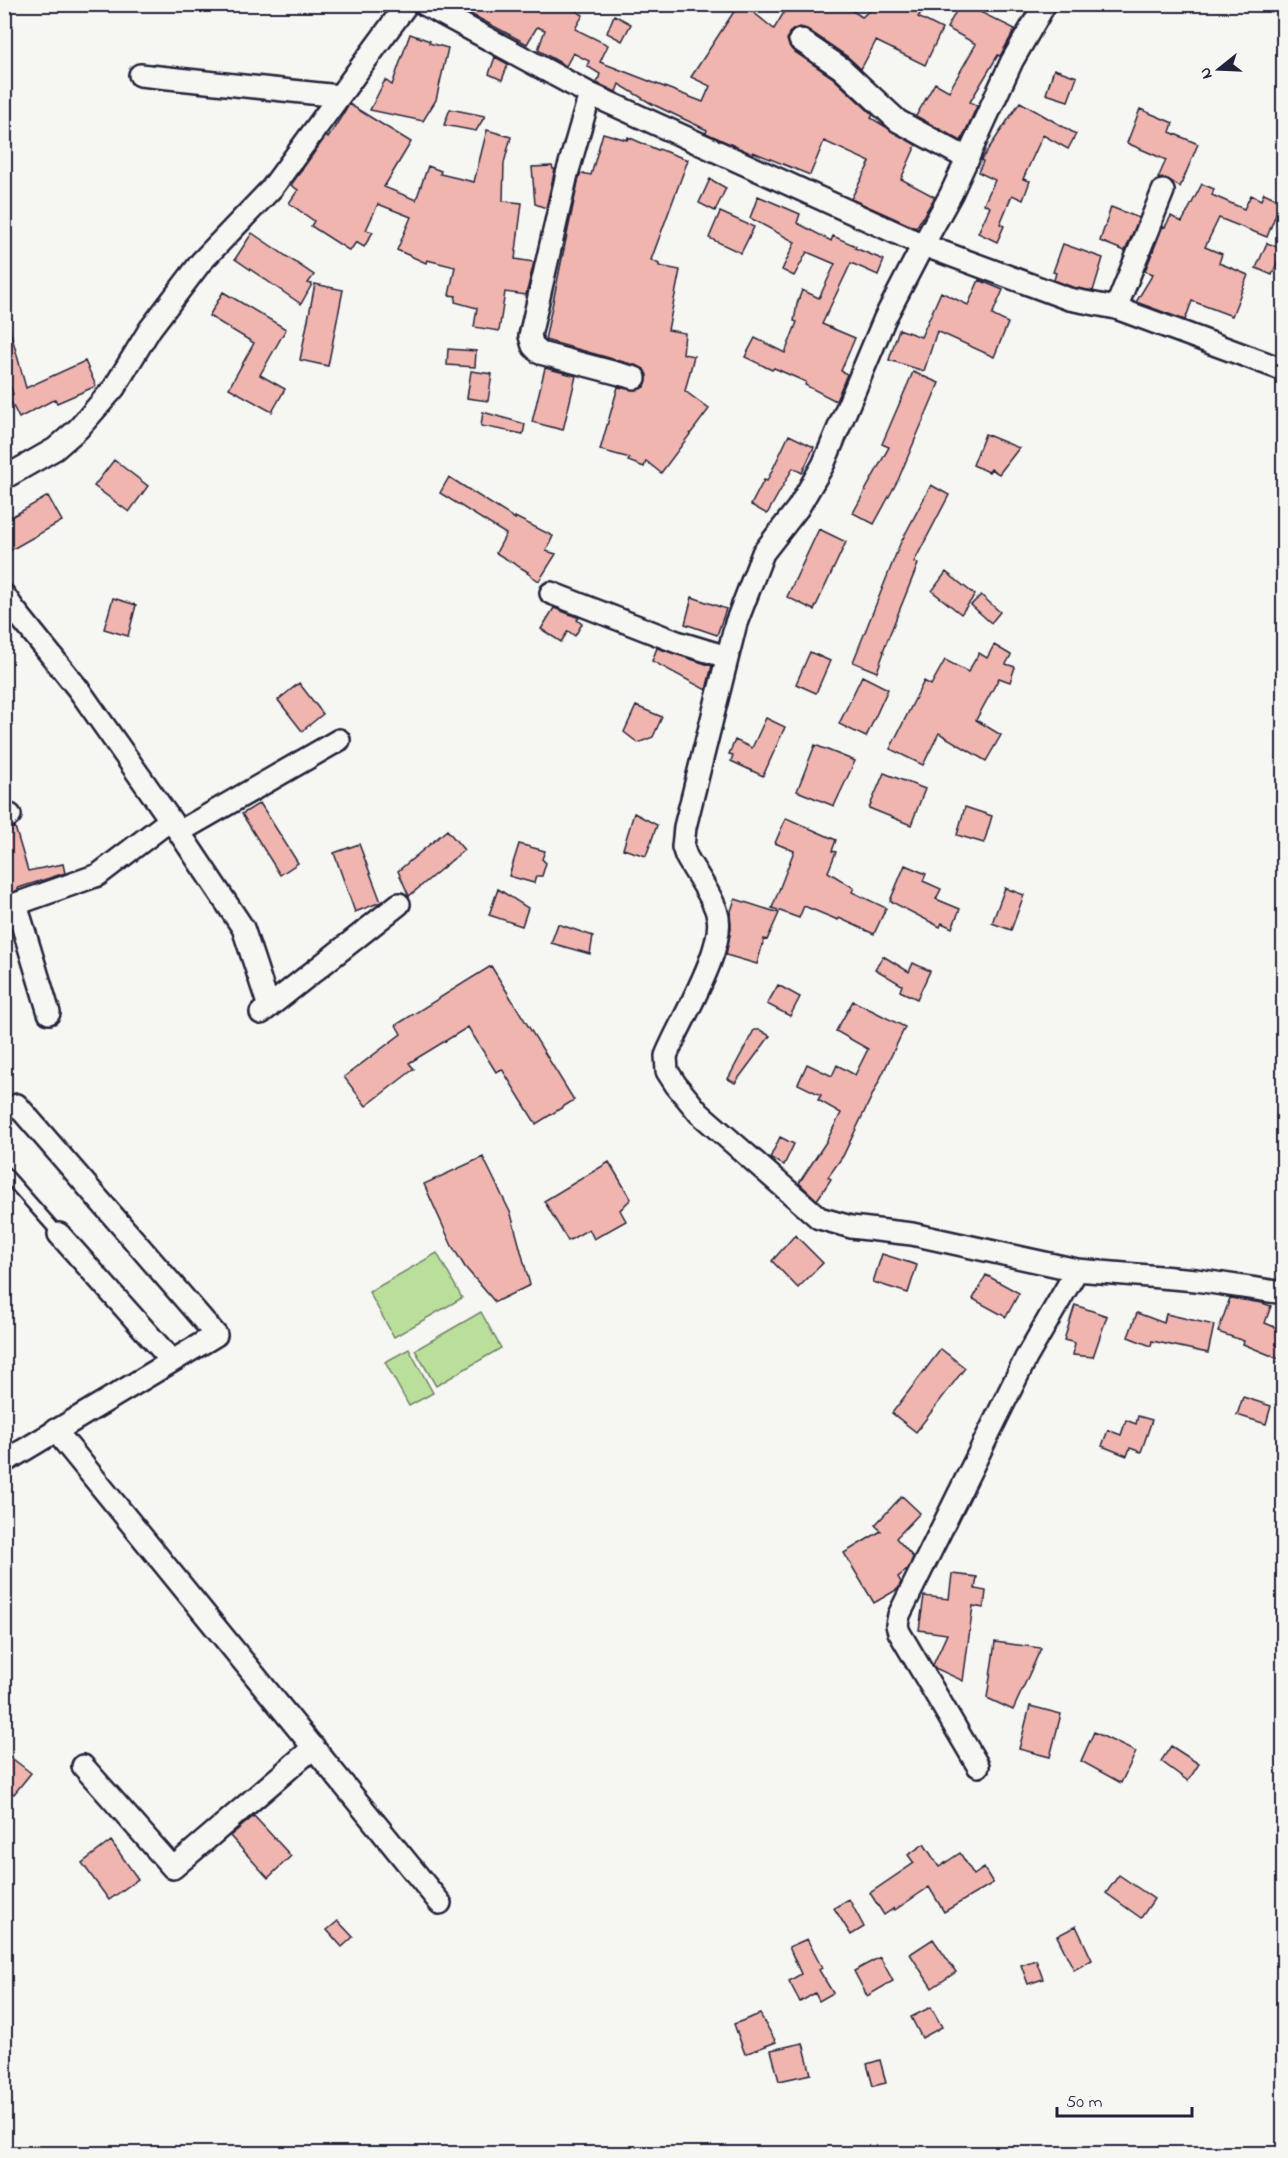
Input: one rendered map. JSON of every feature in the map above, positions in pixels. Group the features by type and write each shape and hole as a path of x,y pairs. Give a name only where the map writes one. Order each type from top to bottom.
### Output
{"street":[{"path":"4,478 55,449 78,429 114,388 150,329 201,262 273,188 407,4"},
{"path":"424,4 590,94 922,245 1069,299 1116,308 1284,370"},
{"path":"1045,4 1012,61 969,159 885,318 823,465 798,508 763,553 739,613 685,827 683,847 718,914 718,934 710,963 666,1056 667,1071 699,1113 819,1218 851,1227 912,1234 1077,1270 1196,1280 1284,1293"},
{"path":"800,40 841,68 898,121 969,159"},
{"path":"140,75 339,96"},
{"path":"590,94 559,205 530,336 533,346 540,352 634,378"},
{"path":"1116,308 1163,191"},
{"path":"551,593 677,642 727,657"},
{"path":"4,595 79,690 175,826 243,928 265,1010 399,904"},
{"path":"50,1013 16,904 98,876 175,826 339,740"},
{"path":"4,1462 216,1335 17,1105"},
{"path":"59,1234 172,1360"},
{"path":"978,1766 899,1632 897,1624 899,1615 1026,1358 1077,1270"},
{"path":"55,1430 440,1903"},
{"path":"83,1766 173,1868 314,1747"}],"lane":[{"path":"4,1172 59,1234"}],"green space":[{"path":"437,1253 462,1298 394,1337 369,1292"},
{"path":"481,1312 501,1348 436,1386 415,1350"},
{"path":"409,1349 433,1393 409,1406 385,1362"}],"building":[{"path":"452,4 565,4 583,15 575,29 608,45 600,62 703,102 710,86 691,77 739,4 743,4 774,29 789,4 842,4 862,17 877,4 927,4 918,17 942,29 925,65 876,41 861,69 848,57 807,29 800,27 794,29 789,33 787,40 792,50 833,78 873,115 871,118 916,145 901,179 935,197 916,228 851,199 870,162 824,141 810,175 753,152 752,154 706,133 707,130 652,104 619,84 616,92 597,83 600,74 587,66 589,61 573,53 566,66 538,50 545,30 537,27 527,44"},
{"path":"960,4 984,4 980,12 1015,29 970,102 977,106 961,141 916,116 935,83 949,91 976,44 947,28"},
{"path":"614,15 631,24 622,41 607,33"},
{"path":"410,34 430,41 429,43 448,48 436,100 423,121 370,110 385,80 392,85"},
{"path":"495,57 508,64 502,80 489,74"},
{"path":"1054,69 1077,77 1068,101 1046,94"},
{"path":"1020,102 1076,134 1068,149 1043,135 1023,179 1030,181 1023,200 1012,195 1000,224 1004,226 997,242 978,233 990,207 984,204 995,180 978,172 983,162 981,160"},
{"path":"349,104 411,142 384,187 416,200 428,166 441,171 440,174 474,182 487,130 511,137 504,163 503,201 522,203 515,259 534,262 526,295 505,292 499,331 474,327 477,308 455,302 456,296 449,295 455,267 427,260 426,263 397,250 411,217 378,204 366,230 373,232 364,247 356,242 350,251 311,226 314,221 289,203 298,190 291,185 326,136 328,138"},
{"path":"450,109 485,116 476,131 444,125"},
{"path":"1140,109 1173,123 1170,132 1198,144 1180,187 1168,179 1158,178 1166,160 1127,143"},
{"path":"603,133 627,140 628,137 688,160 651,260 659,266 680,270 668,330 685,333 683,354 694,356 685,391 709,409 661,473 646,461 644,467 628,461 630,458 600,450 618,387 632,390 644,387 647,381 644,369 545,340 579,177 581,173 591,175"},
{"path":"552,166 555,169 546,208 535,204 532,167"},
{"path":"710,179 726,188 715,211 699,203"},
{"path":"1202,184 1214,189 1212,195 1244,209 1251,195 1261,200 1264,193 1281,201 1267,237 1219,218 1205,247 1222,254 1219,263 1248,275 1232,316 1192,301 1185,320 1136,302 1153,274 1145,271 1163,226 1165,227 1171,216 1182,222"},
{"path":"758,196 800,214 797,223 831,241 833,236 884,260 878,275 851,263 822,324 855,338 841,371 847,374 836,401 805,385 806,382 745,357 755,338 785,353 797,322 794,321 802,290 819,298 835,264 807,252 794,276 782,270 795,242 750,218"},
{"path":"1111,207 1139,218 1125,251 1100,241"},
{"path":"720,212 754,227 741,253 709,238"},
{"path":"252,233 314,275 308,283 312,284 301,304 235,259"},
{"path":"1267,243 1283,249 1272,275 1256,268"},
{"path":"1063,244 1103,258 1093,291 1072,287 1054,280 1056,273 1053,272"},
{"path":"979,280 1003,290 992,315 1008,323 994,357 937,331 924,371 889,360 899,329 921,337 941,292 968,305"},
{"path":"315,284 343,290 328,366 300,360"},
{"path":"223,292 286,329 260,375 285,389 272,412 229,388 254,343 209,316"},
{"path":"9,326 26,388 85,361 96,386 57,403 55,399 19,418 8,396 13,394 4,367 4,327"},
{"path":"448,349 476,351 475,367 447,365"},
{"path":"545,368 576,376 563,430 532,422"},
{"path":"471,371 492,374 488,401 467,398"},
{"path":"913,372 939,383 898,480 874,524 853,513 889,447 882,444"},
{"path":"483,412 525,424 523,434 481,426"},
{"path":"985,434 1019,448 999,474 991,469 989,472 973,465"},
{"path":"789,435 814,447 802,473 793,468 767,514 751,505 764,480 767,481"},
{"path":"114,460 148,486 129,512 94,486"},
{"path":"449,477 515,519 515,517 553,536 546,551 556,554 539,581 496,553 506,534 440,493"},
{"path":"931,485 949,495 914,562 918,564 883,651 877,672 853,662 900,544"},
{"path":"48,496 62,521 4,554 4,521"},
{"path":"819,529 846,542 814,610 787,597"},
{"path":"946,572 975,595 961,614 932,591"},
{"path":"981,595 1000,612 991,623 971,605"},
{"path":"692,597 726,609 717,635 685,624"},
{"path":"113,598 136,605 128,636 104,629"},
{"path":"554,608 579,618 577,620 582,624 575,636 568,631 561,642 541,629"},
{"path":"994,645 1011,655 1006,664 1015,667 1010,682 999,678 976,720 1001,735 986,761 939,733 923,765 890,749 924,681 931,685 945,660 968,672 979,653 987,658"},
{"path":"657,648 712,666 706,690 652,661"},
{"path":"810,652 830,661 816,693 796,684"},
{"path":"862,676 888,689 866,737 839,724"},
{"path":"299,683 323,714 302,731 278,700"},
{"path":"636,706 662,717 653,737 638,743 624,732"},
{"path":"766,718 785,727 763,776 731,761 733,755 729,754 735,740 752,748"},
{"path":"815,745 855,761 834,806 797,791"},
{"path":"884,773 925,789 911,825 869,808"},
{"path":"260,803 298,863 280,875 242,814"},
{"path":"965,807 992,816 984,843 957,835"},
{"path":"634,813 657,825 646,856 623,849"},
{"path":"786,818 836,840 832,851 836,852 828,872 854,888 852,892 886,908 874,934 839,918 838,920 804,906 799,918 772,908 794,851 775,843"},
{"path":"15,827 28,871 63,864 65,873 18,888 4,899 4,831"},
{"path":"447,830 464,850 409,896 398,871"},
{"path":"359,844 381,902 355,912 334,853"},
{"path":"519,844 545,851 542,859 546,863 542,876 536,876 534,883 509,876"},
{"path":"905,865 926,874 923,881 941,889 936,899 960,909 952,928 942,923 940,927 890,901"},
{"path":"1005,888 1024,895 1011,930 992,923"},
{"path":"498,889 528,908 522,926 489,915"},
{"path":"735,899 779,913 767,940 764,939 757,964 726,955 731,929 730,914"},
{"path":"558,924 593,936 590,954 551,943"},
{"path":"883,956 909,972 913,963 930,971 917,999 900,991 902,985 875,969"},
{"path":"491,966 574,1100 536,1124 502,1069 496,1072 468,1027 409,1063 414,1069 366,1106 344,1077 401,1034 396,1025"},
{"path":"778,985 800,997 790,1016 767,1004"},
{"path":"853,1001 905,1027 843,1156 828,1177 831,1179 817,1200 799,1183 826,1142 841,1113 818,1100 821,1095 798,1084 807,1064 832,1076 837,1065 855,1075 868,1049 836,1031"},
{"path":"754,1030 760,1030 770,1036 735,1083 728,1079"},
{"path":"780,1137 794,1144 784,1165 770,1158"},
{"path":"483,1157 511,1214 530,1285 495,1302 465,1267 452,1246 424,1184"},
{"path":"609,1162 631,1199 620,1210 626,1221 594,1239 589,1229 568,1241 544,1201"},
{"path":"795,1235 823,1263 798,1288 772,1261"},
{"path":"882,1254 917,1265 908,1293 873,1282"},
{"path":"986,1275 1019,1293 1006,1317 973,1299"},
{"path":"1230,1298 1271,1306 1265,1323 1284,1331 1284,1361 1243,1344 1244,1341 1218,1332"},
{"path":"1075,1305 1107,1316 1093,1357 1073,1355 1075,1343 1064,1340"},
{"path":"1137,1313 1164,1323 1166,1314 1214,1325 1208,1353 1152,1341 1151,1346 1128,1337"},
{"path":"941,1349 965,1368 916,1432 892,1413"},
{"path":"1243,1397 1271,1406 1266,1424 1237,1415"},
{"path":"1138,1416 1152,1420 1141,1452 1130,1448 1127,1456 1102,1446 1108,1430 1121,1435 1126,1420 1136,1424"},
{"path":"902,1496 920,1513 896,1538 913,1557 908,1569 898,1577 901,1582 898,1589 874,1603 844,1553 881,1531 875,1525"},
{"path":"952,1574 977,1577 975,1589 986,1591 984,1608 973,1606 963,1681 933,1665 947,1634 919,1630 924,1596 949,1599"},
{"path":"995,1642 1041,1648 1013,1710 987,1698"},
{"path":"1030,1706 1061,1714 1050,1757 1019,1749"},
{"path":"1094,1732 1136,1752 1121,1783 1081,1761"},
{"path":"1171,1746 1199,1764 1188,1781 1161,1761"},
{"path":"4,1752 31,1773 14,1794 4,1787"},
{"path":"254,1816 291,1856 268,1878 230,1836"},
{"path":"111,1841 138,1879 109,1900 82,1863"},
{"path":"924,1844 939,1867 960,1853 974,1875 984,1868 993,1883 944,1912 929,1887 884,1915 870,1893 914,1863 908,1855"},
{"path":"1119,1875 1154,1899 1141,1918 1106,1893"},
{"path":"849,1899 864,1927 851,1935 834,1908"},
{"path":"338,1921 353,1937 342,1947 327,1930"},
{"path":"1076,1926 1092,1960 1074,1970 1057,1936"},
{"path":"807,1939 822,1968 819,1970 833,1993 819,2001 815,1993 800,2002 789,1981 801,1974 789,1947"},
{"path":"933,1939 956,1972 932,1988 910,1954"},
{"path":"880,1957 893,1981 867,1996 854,1971"},
{"path":"1036,1960 1043,1979 1028,1984 1021,1965"},
{"path":"931,2007 942,2027 922,2038 911,2017"},
{"path":"760,2014 776,2042 745,2054 734,2024"},
{"path":"803,2043 811,2074 779,2081 771,2050"},
{"path":"880,2060 886,2083 873,2086 867,2064"}]}
